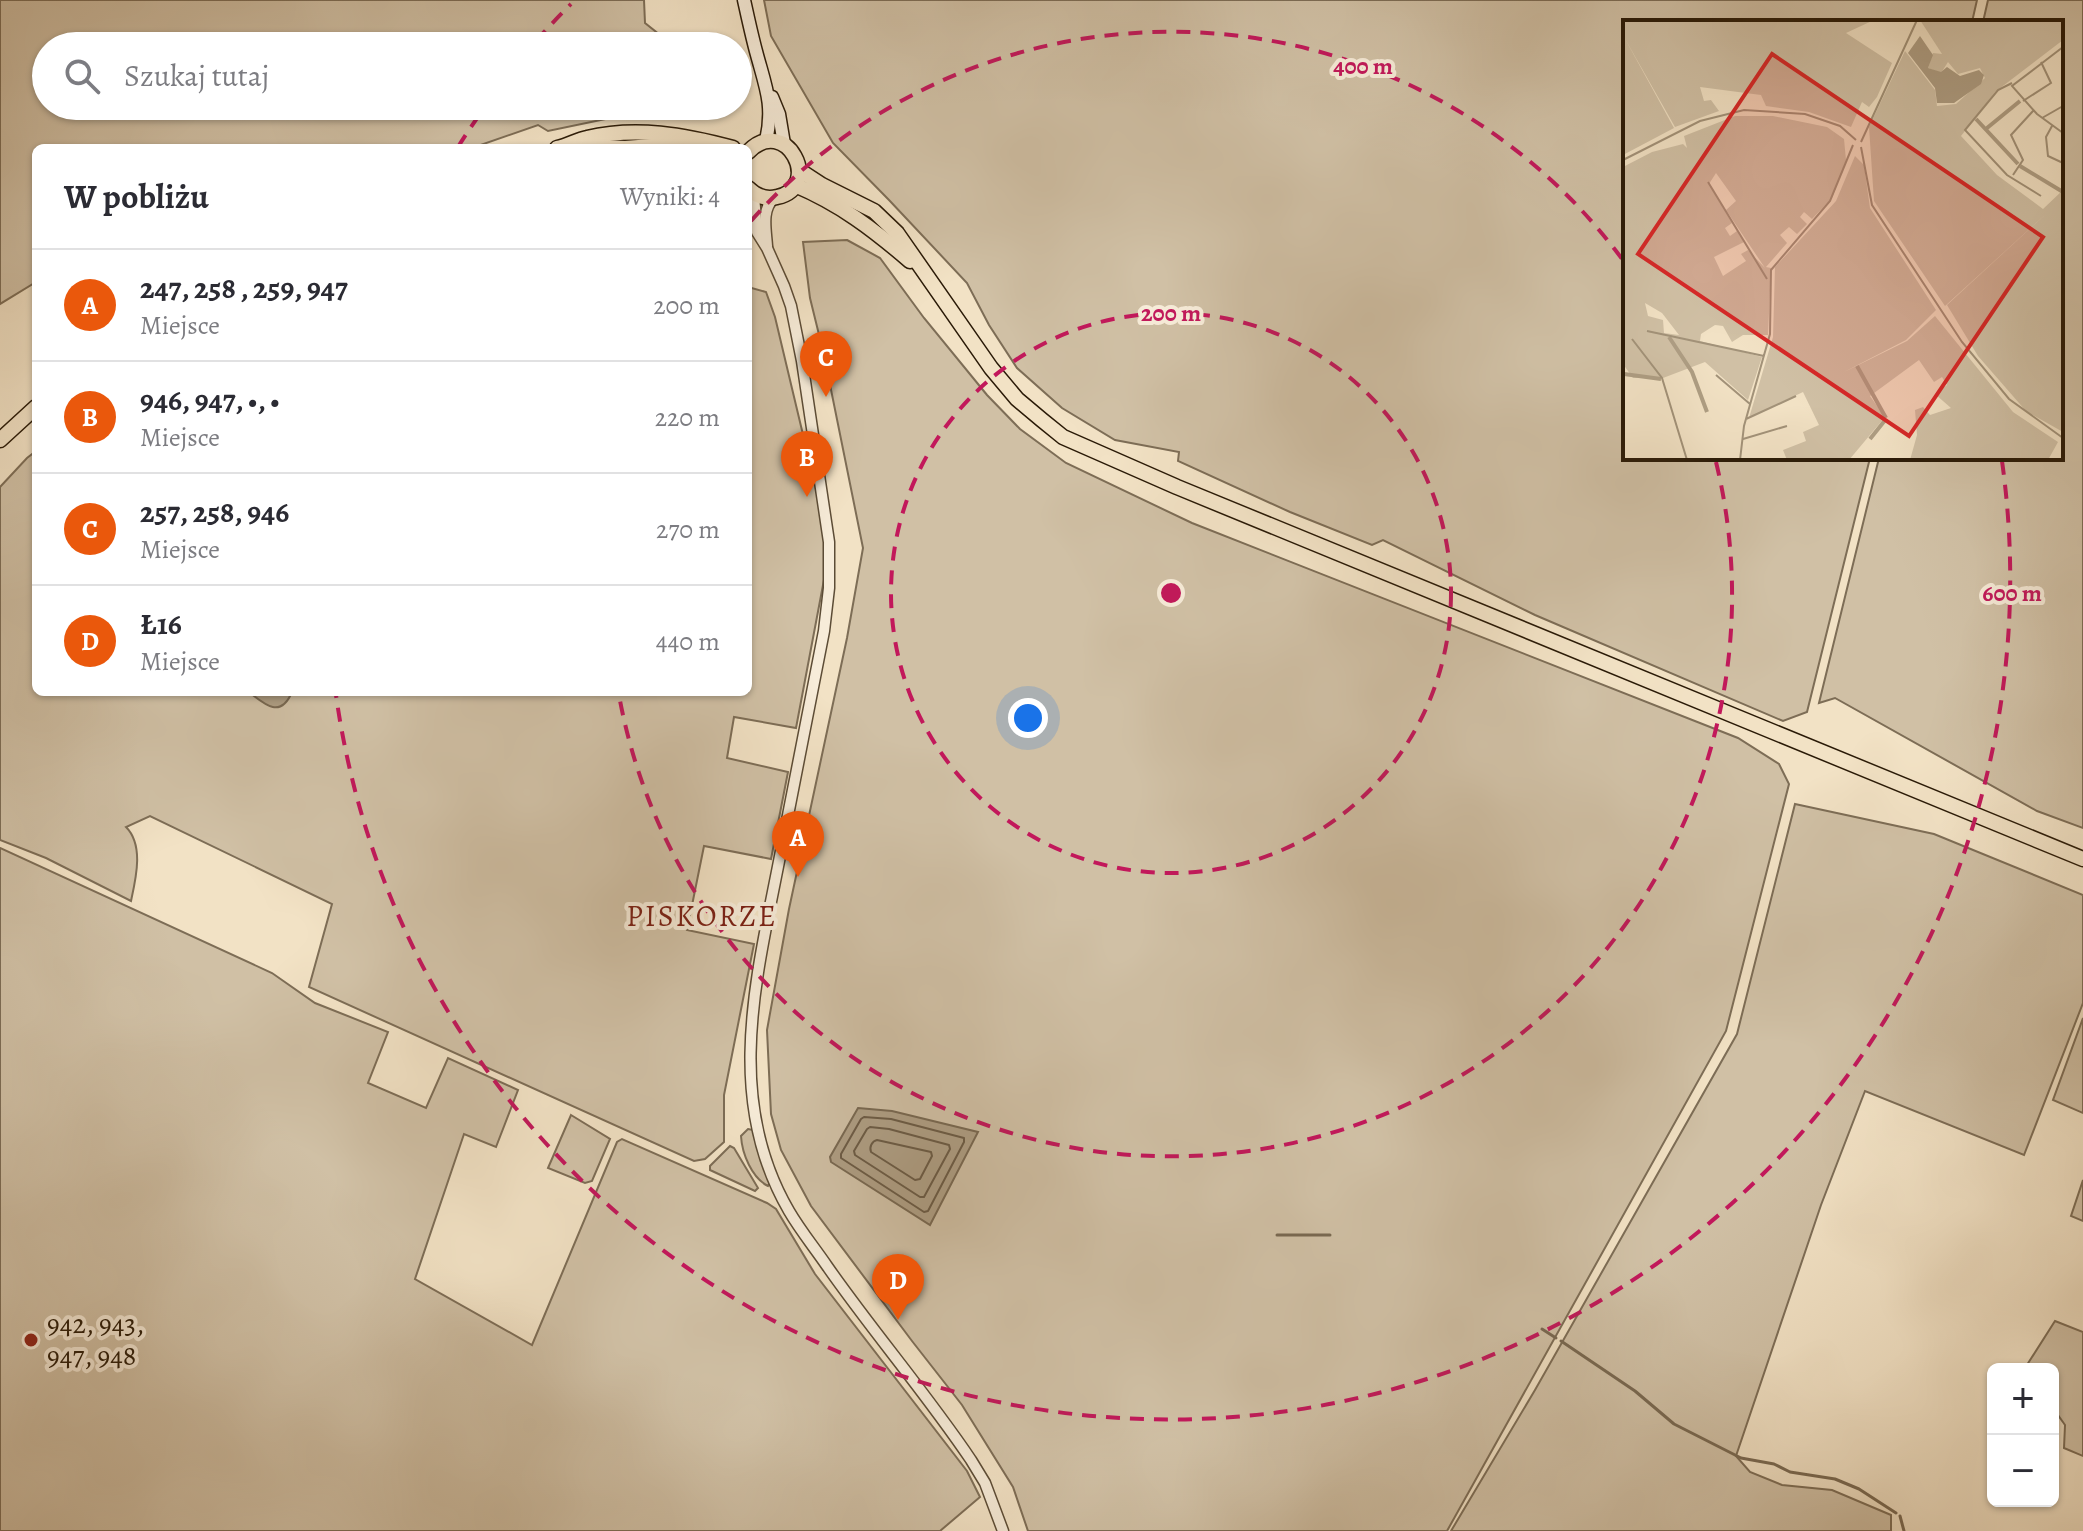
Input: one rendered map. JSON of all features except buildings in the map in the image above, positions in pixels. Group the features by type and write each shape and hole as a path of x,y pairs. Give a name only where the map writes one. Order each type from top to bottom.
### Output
{"main road":[{"path":"744,0 752,32"},
{"path":"752,34 768,91 770,124 766,141"},
{"path":"768,91 779,114 784,144"},
{"path":"569,144 599,136 660,133 718,144"},
{"path":"752,149 766,141 784,144 795,155 797,177 789,191 774,198 766,198 752,190"},
{"path":"797,177 813,192 858,218 922,271 991,368 1017,399 1063,437 2083,859"},
{"path":"0,440 32,411"}],"street":[{"path":"752,192 757,232 784,286 796,329 822,492 830,566 824,631 752,1012 749,1068 754,1111 767,1161 789,1210 839,1283 971,1460 985,1483 1003,1531"},
{"path":"767,248 766,211 768,203 774,198"}],"shaded area":[{"path":"0,0 644,0 645,23 656,32 32,32 32,120 601,120 548,131 538,125 483,144 32,144 32,284 0,304"},
{"path":"764,0 1977,0 1972,20 1623,20 1623,460 1870,460 1807,712 1783,721 1535,615 1383,540 1372,545 1290,512 1178,461 1179,452 1115,440 1062,408 1017,368 967,283 833,143 771,36"},
{"path":"1988,0 2083,0 2083,828 2037,811 1835,698 1819,703 1879,460 2063,460 2063,20 1983,20"},
{"path":"847,240 880,258 987,395 1020,429 1066,463 1192,523 1738,738 1779,764 1789,784 1726,1031 1447,1531 1028,1531 1013,1487 962,1405 811,1206 781,1150 771,1114 767,1030 863,548 810,298 803,242"},
{"path":"752,288 766,292 775,317 830,548 796,728 734,717 727,758 788,772 771,859 704,846 687,930 754,944 724,1095 724,1142 705,1159 694,1161 309,987 332,904 150,816 126,827 132,834 137,852 131,901 46,858 0,840 0,487 32,454 32,696 752,696"},
{"path":"1795,804 1934,834 2083,895 2083,1003 2024,1155 1865,1091 1821,1205 1736,1456 1750,1472 1782,1485 1832,1490 1891,1515 1891,1531 1451,1531 1535,1390 1737,1034"},
{"path":"0,848 272,973 315,1003 388,1032 368,1083 426,1108 448,1058 518,1090 496,1147 464,1134 415,1279 532,1345 617,1142 622,1139 776,1209 815,1274 967,1471 980,1497 940,1531 0,1531"},
{"path":"2083,1018 2083,1113 2053,1100"},
{"path":"571,1115 610,1139 592,1181 585,1183 548,1168"},
{"path":"748,1129 753,1130 770,1182 768,1186 757,1177 743,1150 741,1136"},
{"path":"730,1146 758,1188 755,1191 710,1170 710,1166"},
{"path":"2083,1180 2083,1221 2071,1216"},
{"path":"2055,1321 2083,1332 2083,1456 2064,1448 2065,1425 2059,1416 2059,1363 2028,1363"}],"water":[{"path":"255,696 290,696 278,707 267,705"},
{"path":"858,1108 892,1111 978,1132 930,1225 831,1162 830,1157"}],"waterway":[{"path":"1277,1235 1330,1235"},
{"path":"1542,1329 1556,1338"},
{"path":"1561,1341 1635,1391 1674,1424 1741,1458 1774,1464 1790,1472 1835,1479 1859,1489 1896,1513"},
{"path":"1900,1516 1904,1531"}],"place":[{"name":"257, 258, 946","path":"826,397"},
{"name":"946, 947, •, •","path":"807,497"},
{"name":"247, 258 , 259, 947","path":"798,877"},
{"name":"Ł16","path":"898,1320"},
{"name":"942, 943, 947, 948","path":"31,1340"}],"district":[{"name":"PISKORZE","path":"702,916"}]}
